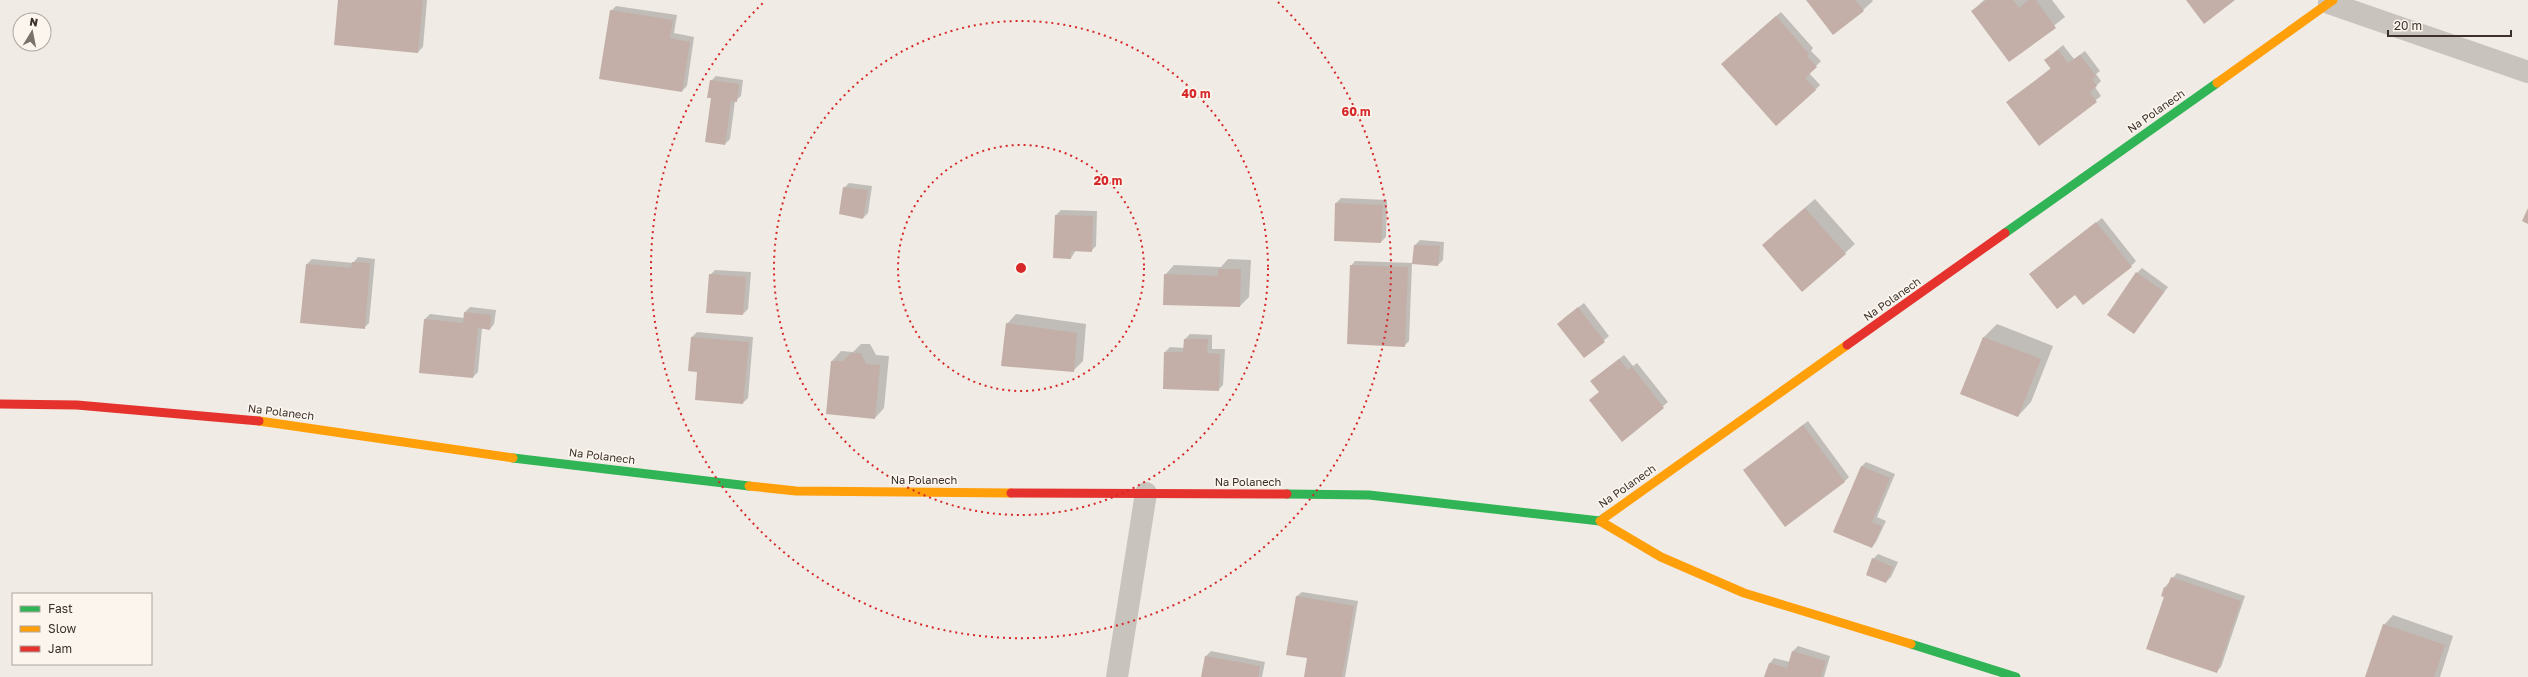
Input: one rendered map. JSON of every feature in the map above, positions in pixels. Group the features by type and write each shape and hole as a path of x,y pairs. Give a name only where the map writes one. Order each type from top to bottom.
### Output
{"street":[{"path":"2331,2 2528,72"},
{"name":"Na Polanech","path":"0,404 77,405 268,422 517,459 796,491 1370,495 1600,521 2331,2"},
{"path":"1117,677 1146,493"},
{"path":"1600,521 1661,557 1744,593 2016,677"}],"building":[{"path":"338,0 423,0 418,53 334,45"},
{"path":"1806,0 1855,0 1864,11 1833,35"},
{"path":"1987,0 2013,0 2019,8 2029,0 2036,0 2056,28 2009,62 1971,11"},
{"path":"2186,0 2235,0 2204,24"},
{"path":"610,10 673,20 670,38 690,42 682,92 599,79"},
{"path":"1776,16 1809,54 1807,56 1817,67 1805,78 1816,90 1776,126 1721,64"},
{"path":"2058,50 2068,63 2080,55 2096,76 2092,79 2097,86 2090,92 2097,102 2039,146 2006,102 2051,69 2044,60"},
{"path":"710,80 739,84 737,102 731,101 725,145 705,142 711,98 707,98"},
{"path":"843,187 868,190 863,219 839,214"},
{"path":"1335,203 1383,205 1381,243 1334,241"},
{"path":"1805,208 1846,254 1802,292 1762,245"},
{"path":"2528,208 2528,224 2522,221"},
{"path":"1055,215 1093,216 1092,252 1071,251 1071,259 1053,258"},
{"path":"2096,222 2132,267 2083,305 2075,295 2057,309 2029,274"},
{"path":"1414,245 1440,246 1438,266 1412,264"},
{"path":"352,262 370,263 365,329 300,323 306,264 351,268"},
{"path":"1350,265 1408,267 1405,347 1347,344"},
{"path":"1218,269 1241,269 1240,307 1163,305 1164,274 1218,276"},
{"path":"2136,272 2164,292 2134,334 2107,315"},
{"path":"709,274 746,277 743,315 706,313"},
{"path":"1578,307 1605,342 1584,358 1557,324"},
{"path":"464,312 491,315 490,330 478,328 473,378 419,373 424,319 463,323"},
{"path":"1006,323 1077,333 1074,372 1001,366"},
{"path":"691,337 749,342 743,404 695,400 697,372 688,371"},
{"path":"1983,337 2041,359 2018,417 1960,394"},
{"path":"1184,339 1208,339 1207,353 1220,354 1219,391 1163,389 1164,352 1183,352"},
{"path":"851,353 861,353 866,364 880,365 875,419 826,414 831,361 843,361"},
{"path":"1619,359 1628,370 1632,367 1664,408 1622,442 1589,400 1599,392 1590,381"},
{"path":"1803,425 1845,482 1785,527 1743,470"},
{"path":"1861,466 1890,478 1872,522 1882,526 1872,548 1833,532"},
{"path":"1872,558 1893,567 1886,583 1866,575"},
{"path":"2171,577 2241,601 2217,673 2146,649 2164,597 2161,596 2164,587 2167,588"},
{"path":"1296,596 1354,606 1342,677 1304,677 1307,658 1286,655"},
{"path":"2383,624 2445,645 2434,677 2365,677"},
{"path":"1792,651 1826,661 1821,677 1764,677 1769,663 1787,668"},
{"path":"1205,656 1260,666 1258,677 1201,677"}],"traffic: fast":[{"path":"2005,233 2217,83"},
{"path":"513,458 749,486"},
{"path":"1287,494 1369,495 1600,521 1604,518"},
{"path":"1911,644 2016,677"}],"traffic: slow":[{"path":"2217,83 2333,0"},
{"path":"1604,518 1847,345"},
{"path":"259,421 513,458"},
{"path":"749,486 796,491 1011,493"},
{"path":"1600,521 1661,557 1744,593 1911,644"}],"traffic: jam":[{"path":"1847,345 2005,233"},
{"path":"0,404 77,405 259,421"},
{"path":"1011,493 1287,494"}]}
